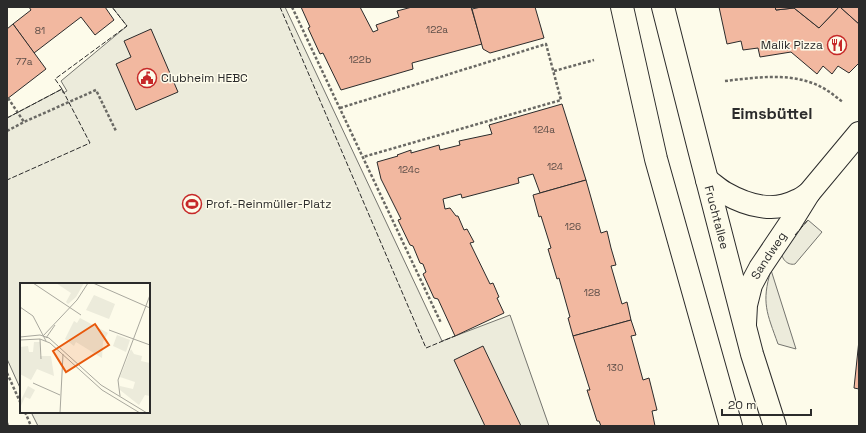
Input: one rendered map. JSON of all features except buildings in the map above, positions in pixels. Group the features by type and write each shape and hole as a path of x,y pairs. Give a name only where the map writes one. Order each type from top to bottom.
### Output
{"main road":[{"path":"622,7 656,158 731,426"},
{"name":"Fruchtallee","path":"663,7 752,354 775,426"},
{"name":"Sandweg","path":"745,325 746,305 751,285 760,268 809,193 859,132"},
{"name":"Sandweg","path":"707,180 723,192 740,201 756,206 783,206 796,202 809,193"}],"path":[{"path":"292,7 441,323"},
{"path":"340,108 546,44 561,100 363,157"},
{"path":"554,71 594,60"},
{"path":"726,81 767,76 789,78 809,82 828,90 843,102"},
{"path":"7,131 96,90 116,131"},
{"path":"8,98 24,122"},
{"path":"7,373 20,402"},
{"path":"25,413 31,426"}],"shaded area":[{"name":"Prof.-Reinmüller-Platz","path":"112,7 285,7 442,341 510,315 549,426 38,426 32,413 150,413 150,283 20,283 20,388 7,359 7,118 62,89 63,93 67,91 61,81 127,26"},
{"path":"808,220 822,232 795,264 789,264 783,258 783,249"},
{"path":"771,270 796,349 778,344 768,316 766,291"}],"fence":[{"path":"62,89 55,79 127,26 112,7"},
{"path":"280,7 426,348 455,336"},
{"path":"7,118 62,89 90,143 7,180"},
{"path":"795,235 808,220"}],"place":[{"name":"Malik Pizza","path":"837,45"},
{"name":"Clubheim HEBC","path":"147,78"},
{"name":"Prof.-Reinmüller-Platz","path":"192,204"}],"district":[{"name":"Eimsbüttel","path":"772,113"}]}
